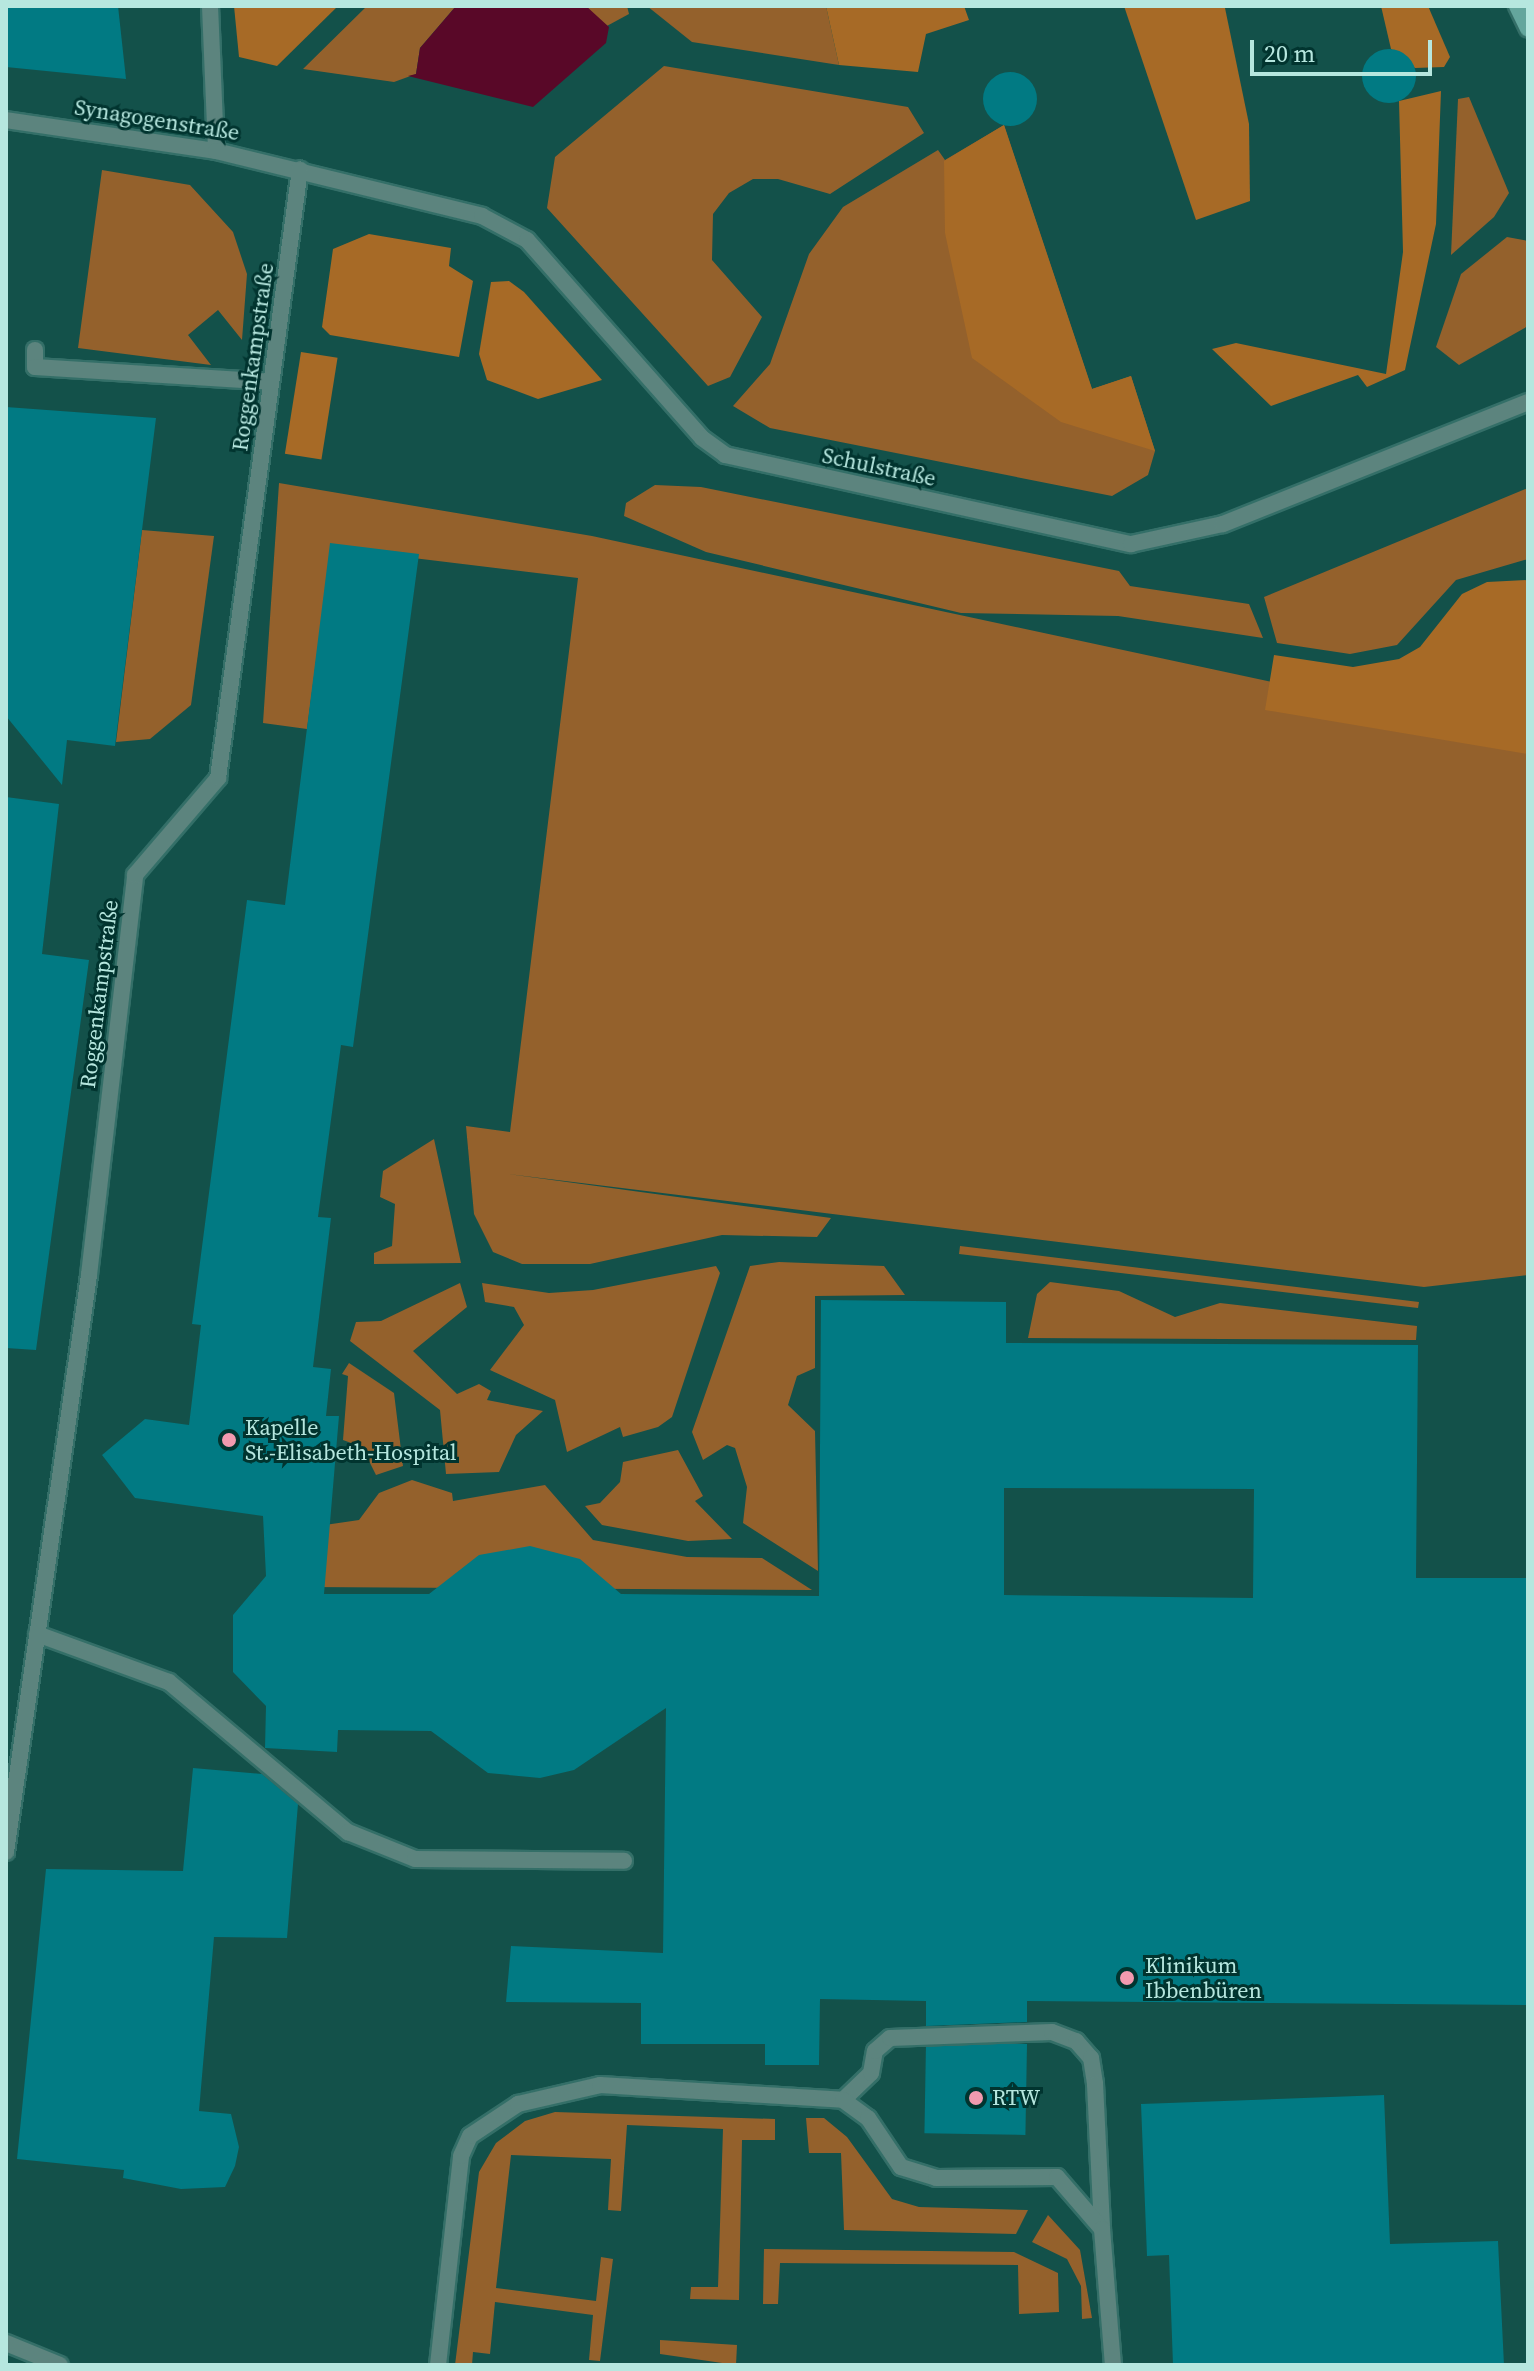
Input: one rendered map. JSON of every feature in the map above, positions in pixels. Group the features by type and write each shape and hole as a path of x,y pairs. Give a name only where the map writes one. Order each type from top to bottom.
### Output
{"main road":[{"path":"1517,6 1528,29"}],"street":[{"path":"210,6 216,151"},
{"name":"Synagogenstraße","path":"6,120 216,151 300,169"},
{"name":"Roggenkampstraße","path":"6,1852 135,875 218,778 300,169"},
{"name":"Schulstraße","path":"300,169 518,233 725,455 1131,544 1223,524 1528,402"},
{"path":"35,350 35,367 271,382"},
{"path":"37,1634 169,1682 348,1832 415,1859 624,1861"},
{"path":"843,2100 871,2073 875,2051 890,2038 1052,2032 1076,2041 1091,2058 1095,2084 1113,2365"},
{"path":"438,2365 461,2156 486,2121 553,2091 600,2085 843,2100 868,2118 901,2167 936,2178 1057,2177 1102,2229"},
{"path":"6,2343 60,2365"}],"shaded area":[{"path":"234,6 338,6 277,66 239,57"},
{"path":"367,6 456,6 420,48 416,74 394,82 303,69"},
{"path":"456,6 586,6 609,27 606,43 533,107 408,76 416,74 420,48"},
{"path":"586,6 627,6 629,14 605,27"},
{"path":"647,6 826,6 839,65 692,42"},
{"path":"826,6 964,6 969,20 926,34 918,72 839,65"},
{"path":"1124,6 1225,8 1249,124 1250,201 1196,220"},
{"path":"1381,6 1428,6 1450,57 1444,67 1415,68 1391,49"},
{"path":"664,66 908,107 924,133 830,194 778,179 753,179 729,193 713,214 712,260 762,317 730,377 708,386 547,208 555,157"},
{"path":"1441,91 1436,224 1405,370 1367,387 1358,375 1271,406 1212,349 1236,343 1386,374 1403,252 1399,101"},
{"path":"1469,97 1509,193 1494,217 1451,255 1458,99"},
{"path":"1004,125 1092,389 1131,376 1155,451 1148,475 1112,496 770,428 733,406 770,364 809,254 843,207 938,150 945,160"},
{"path":"1004,125 1092,389 1131,376 1155,451 1061,422 972,358 945,233 944,161"},
{"path":"102,170 190,185 233,232 247,274 242,340 218,310 188,335 211,365 78,348"},
{"path":"369,234 451,248 449,266 473,281 459,357 330,335 322,327 333,249"},
{"path":"1507,237 1528,241 1528,326 1459,365 1436,347 1461,274"},
{"path":"509,281 524,292 602,380 538,399 487,380 479,354 491,282"},
{"path":"301,352 338,358 321,460 285,454"},
{"path":"279,483 592,536 1528,737 1528,1275 1424,1287 508,1174 831,1218 817,1237 722,1235 590,1264 522,1264 493,1252 474,1214 466,1126 510,1132 578,578 331,548 307,729 263,723"},
{"path":"655,485 701,487 1119,571 1130,586 1249,604 1263,638 1118,616 961,613 706,552 624,516 626,503"},
{"path":"1528,488 1528,559 1456,580 1397,645 1350,654 1277,643 1264,597"},
{"path":"142,530 214,536 191,705 150,739 116,742"},
{"path":"1528,580 1528,754 1265,710 1274,655 1353,667 1399,659 1420,647 1462,594 1487,582"},
{"path":"434,1139 461,1263 374,1264 374,1253 392,1246 395,1204 380,1197 383,1171"},
{"path":"960,1246 1419,1302 1418,1308 959,1254"},
{"path":"779,1262 884,1266 905,1295 815,1296 815,1368 797,1376 788,1405 815,1431 818,1571 743,1523 747,1487 735,1448 727,1445 703,1460 692,1432 750,1266"},
{"path":"716,1266 720,1273 672,1417 658,1427 623,1437 620,1427 567,1452 555,1400 490,1370 524,1325 514,1307 485,1302 482,1283 549,1293 593,1290"},
{"path":"1050,1282 1119,1291 1175,1317 1220,1303 1417,1326 1416,1340 1028,1338 1037,1294"},
{"path":"460,1283 467,1307 413,1351 457,1394 479,1384 491,1391 487,1400 543,1411 516,1435 499,1472 446,1474 440,1410 350,1341 356,1322 381,1321"},
{"path":"349,1363 394,1393 403,1466 376,1475 362,1447 343,1440 348,1376 342,1374"},
{"path":"678,1450 703,1496 695,1501 732,1539 688,1541 602,1525 585,1506 600,1503 620,1482 623,1462"},
{"path":"412,1480 452,1493 453,1501 545,1485 593,1540 687,1557 762,1558 812,1590 307,1587 318,1526 359,1520 379,1493"},
{"path":"555,2112 775,2119 775,2140 742,2140 739,2300 690,2299 691,2287 718,2287 723,2129 627,2125 621,2211 608,2210 611,2159 511,2155 496,2288 596,2301 601,2257 613,2259 600,2361 589,2360 593,2315 495,2302 490,2354 473,2352 472,2365 455,2365 479,2172 496,2143 525,2121"},
{"path":"806,2118 824,2118 847,2137 892,2199 919,2207 1028,2210 1016,2234 844,2230 841,2153 809,2153"},
{"path":"1048,2215 1080,2250 1092,2318 1082,2319 1081,2286 1067,2259 1032,2242"},
{"path":"764,2249 1014,2252 1058,2273 1059,2312 1019,2314 1018,2265 780,2263 778,2304 763,2304"},
{"path":"660,2340 737,2345 736,2365 660,2354"}],"building":[{"path":"6,6 118,6 126,79 6,67"},
{"path":"1389,49 1408,57 1416,76 1408,95 1389,103 1370,95 1362,76 1370,57"},
{"path":"1010,72 1029,80 1037,99 1029,118 1010,126 991,118 983,99 991,80"},
{"path":"6,407 156,418 115,746 67,740 62,785 6,716"},
{"path":"330,543 419,554 353,1047 341,1045 318,1217 331,1218 313,1367 331,1369 326,1416 339,1416 324,1594 429,1594 479,1555 530,1546 580,1559 621,1594 819,1596 821,1300 1006,1302 1006,1343 1418,1345 1416,1578 1528,1578 1528,2005 1027,2001 1027,2022 926,2026 926,2001 820,1999 819,2065 765,2065 765,2044 641,2044 641,2003 506,2002 511,1946 663,1953 666,1708 574,1770 540,1778 488,1773 431,1731 338,1730 337,1752 265,1748 266,1706 233,1672 233,1615 266,1576 263,1516 135,1498 102,1455 145,1419 189,1425 201,1325 192,1324 247,900 285,905","holes":["1004,1488 1254,1489 1253,1598 1004,1595"]},
{"path":"6,797 59,804 42,954 89,960 36,1350 6,1348"},
{"path":"193,1768 262,1774 298,1804 287,1938 214,1937 199,2111 231,2114 239,2147 235,2166 225,2187 181,2189 123,2178 124,2170 17,2159 46,1869 183,1871"},
{"name":"RTW","path":"926,2042 1027,2044 1025,2135 924,2133"},
{"path":"1384,2095 1390,2244 1498,2241 1504,2365 1173,2365 1169,2255 1147,2256 1141,2104"}],"place":[{"name":"Kapelle St.-Elisabeth-Hospital","path":"229,1440"},
{"name":"Klinikum Ibbenbüren","path":"1127,1978"},
{"name":"RTW","path":"976,2098"}]}
